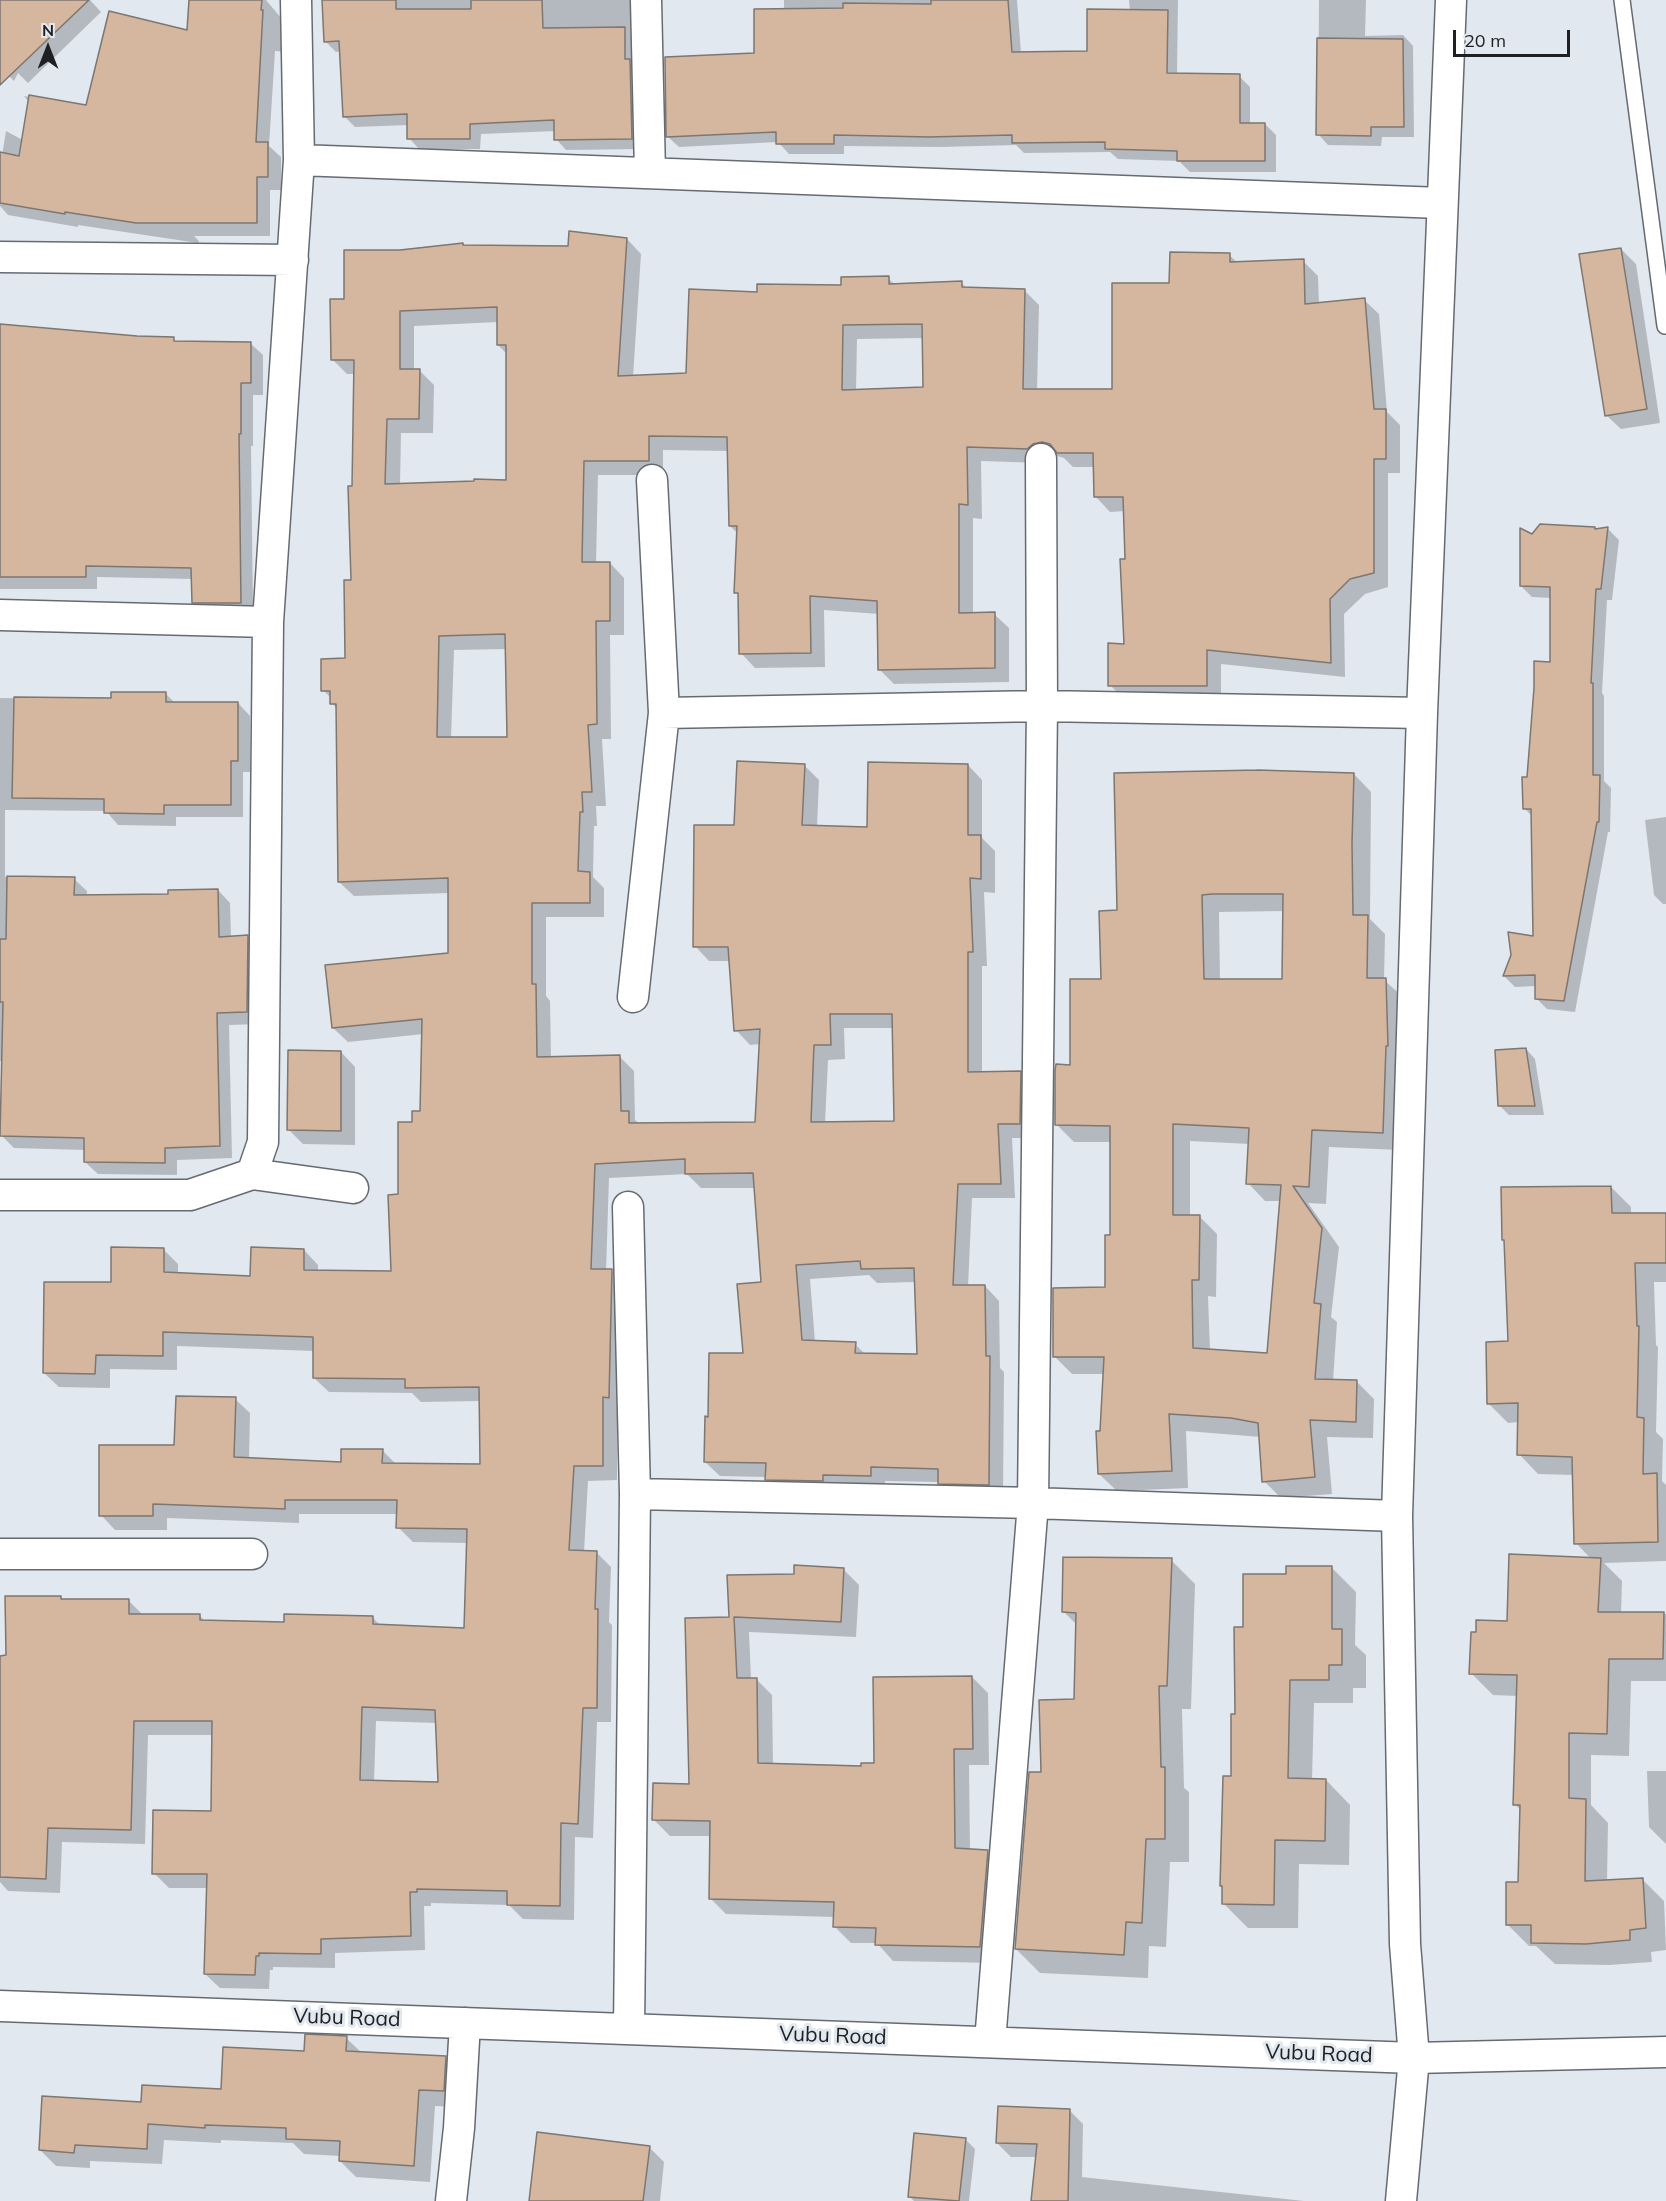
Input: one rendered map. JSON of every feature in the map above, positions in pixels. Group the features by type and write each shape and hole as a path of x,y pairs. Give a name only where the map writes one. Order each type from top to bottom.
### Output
{"street":[{"path":"252,1174 263,1142 268,622 299,160 296,0"},
{"path":"646,0 650,173"},
{"path":"1401,2201 1414,2058 1405,1944 1398,1516 1422,714 1451,0"},
{"path":"299,160 1441,203"},
{"path":"0,257 292,260"},
{"path":"990,2042 1033,1503 1042,706 1041,459"},
{"path":"633,997 664,713 652,480"},
{"path":"0,615 268,622"},
{"path":"664,713 1042,706 1422,714"},
{"path":"0,1195 190,1195 252,1174 353,1188"},
{"path":"628,1207 635,1494 629,2029"},
{"path":"635,1494 1033,1503 1398,1516"},
{"path":"0,1554 252,1554"},
{"name":"Vubu Road","path":"0,2006 1414,2058 1666,2052"},
{"path":"452,2201 465,2023"}],"lane":[{"path":"1622,0 1665,326"}],"building":[{"path":"0,0 89,0 0,85"},
{"path":"189,0 262,0 256,142 268,142 268,177 257,177 257,223 136,223 0,203 0,152 19,156 29,95 86,105 109,11 187,30"},
{"path":"322,0 396,0 396,9 471,9 471,0 542,0 543,28 625,27 625,59 630,59 632,139 554,140 554,120 470,124 470,139 407,139 407,114 343,117 339,41 324,42"},
{"path":"931,0 1008,0 1012,52 1087,51 1087,9 1168,10 1167,73 1240,74 1240,123 1265,123 1265,161 1177,161 1177,151 1105,149 1105,142 1012,143 1012,135 929,137 834,135 834,144 776,144 776,132 666,137 665,57 754,53 754,9 843,8 843,3 931,4"},
{"path":"1317,38 1403,39 1404,127 1371,127 1371,136 1316,135"},
{"path":"569,231 627,238 618,376 686,373 689,289 757,292 757,284 841,285 841,277 889,276 889,284 962,281 962,287 1025,289 1023,389 1112,389 1112,283 1169,283 1170,252 1230,253 1230,262 1304,259 1305,304 1365,298 1374,409 1386,409 1386,459 1374,459 1374,573 1350,579 1330,599 1331,663 1207,650 1207,686 1108,686 1108,643 1124,644 1120,559 1125,559 1123,497 1094,497 1093,453 1057,453 1050,444 1042,442 1033,444 1027,449 967,447 968,505 959,504 959,613 995,612 995,668 878,670 877,601 810,596 811,653 739,654 738,593 734,593 737,526 729,526 727,437 649,436 649,461 584,461 582,562 610,562 610,621 596,621 597,724 588,725 592,792 582,792 583,812 580,812 578,871 590,872 590,903 532,903 532,984 536,984 537,1057 620,1055 621,1111 629,1111 629,1123 755,1122 760,1029 734,1031 728,947 693,947 694,825 734,825 737,761 805,764 802,825 867,827 868,762 968,764 968,835 981,835 981,879 970,878 973,952 968,952 968,1072 1021,1071 1020,1124 998,1124 1001,1184 958,1184 953,1285 985,1285 986,1356 990,1356 989,1485 938,1484 938,1469 871,1467 871,1476 823,1475 823,1481 765,1480 766,1463 704,1462 705,1416 708,1417 709,1353 743,1353 737,1284 761,1282 753,1173 685,1174 685,1159 595,1164 591,1269 612,1269 609,1398 603,1397 603,1466 574,1466 569,1550 597,1551 595,1609 598,1609 597,1708 583,1708 578,1824 561,1823 560,1906 507,1905 507,1891 417,1889 417,1892 410,1892 411,1936 321,1939 321,1954 259,1953 259,1956 256,1956 255,1975 204,1974 207,1874 152,1874 153,1810 211,1811 212,1721 134,1721 131,1830 48,1828 46,1879 0,1877 0,1656 6,1655 5,1596 129,1599 129,1614 200,1614 200,1620 284,1622 284,1614 373,1616 373,1624 464,1628 467,1529 396,1528 397,1500 285,1500 285,1509 153,1504 153,1516 99,1516 99,1445 174,1445 176,1396 236,1397 234,1457 341,1462 341,1449 383,1449 382,1463 480,1464 479,1387 405,1388 405,1379 313,1378 313,1337 163,1332 163,1356 96,1355 95,1374 43,1373 44,1282 111,1282 111,1247 164,1248 164,1272 250,1276 251,1247 304,1249 304,1270 391,1271 388,1195 398,1194 398,1122 412,1122 412,1111 420,1111 422,1019 332,1028 325,965 448,953 448,878 338,882 336,704 330,704 330,691 321,691 321,659 345,658 344,580 351,580 348,486 352,486 354,360 331,360 330,299 344,299 344,250 400,250 463,243 463,245 568,246","holes":["497,307 497,345 506,345 506,480 474,479 474,481 385,484 387,419 419,419 420,369 400,369 400,311","922,324 923,387 842,390 843,325","505,634 507,737 437,737 439,636","830,1014 892,1014 894,1121 811,1122 814,1045 831,1045","860,1261 861,1269 914,1268 917,1354 855,1353 856,1342 802,1340 796,1265","362,1707 435,1710 438,1782 360,1780"]},
{"path":"1621,248 1647,409 1605,416 1579,254"},
{"path":"0,324 174,337 174,341 251,342 251,383 241,383 241,434 239,434 241,603 192,603 191,568 86,566 86,577 0,577"},
{"path":"1540,524 1595,527 1595,529 1608,527 1601,589 1596,589 1591,683 1593,683 1593,775 1600,775 1599,822 1597,822 1564,1001 1535,999 1535,975 1503,976 1511,955 1508,932 1533,936 1531,809 1523,809 1522,777 1527,777 1534,661 1550,662 1550,587 1520,586 1520,528 1532,534"},
{"path":"111,692 166,692 166,702 238,702 238,761 231,761 231,805 164,805 164,814 104,813 104,799 12,798 14,697 111,698"},
{"path":"1257,770 1354,773 1353,915 1368,915 1367,978 1386,978 1388,1046 1386,1046 1383,1133 1312,1130 1309,1187 1293,1186 1322,1228 1314,1303 1321,1304 1315,1379 1357,1380 1356,1422 1310,1420 1315,1477 1262,1482 1258,1423 1231,1418 1169,1414 1172,1471 1098,1474 1096,1431 1100,1431 1104,1357 1053,1357 1053,1288 1105,1287 1105,1235 1110,1235 1110,1126 1055,1125 1055,1071 1056,1064 1070,1065 1070,979 1101,979 1099,911 1117,910 1114,773","holes":["1283,894 1282,979 1204,979 1202,895","1173,1124 1249,1128 1246,1184 1281,1185 1267,1353 1193,1348 1192,1280 1199,1280 1200,1215 1173,1215"]},
{"path":"7,876 75,877 74,895 168,894 168,890 218,889 219,937 248,935 247,1012 217,1013 220,1146 165,1148 165,1163 84,1162 84,1138 0,1136 3,1002 0,1002 0,939 6,939"},
{"path":"1526,1048 1535,1106 1498,1106 1495,1050"},
{"path":"288,1050 341,1051 341,1131 287,1130"},
{"path":"1611,1186 1612,1213 1666,1213 1666,1263 1635,1263 1637,1326 1639,1326 1637,1417 1644,1418 1643,1474 1657,1473 1658,1542 1574,1544 1572,1457 1517,1455 1518,1403 1487,1404 1486,1342 1508,1341 1501,1187"},
{"path":"1509,1554 1601,1558 1598,1612 1664,1612 1663,1659 1609,1659 1607,1734 1569,1733 1569,1798 1586,1799 1585,1881 1643,1878 1646,1928 1630,1930 1630,1940 1586,1944 1531,1943 1531,1925 1506,1925 1506,1882 1518,1882 1520,1805 1513,1805 1517,1675 1469,1674 1471,1632 1476,1632 1476,1620 1507,1621"},
{"path":"1063,1557 1172,1558 1167,1686 1159,1686 1161,1767 1165,1767 1165,1839 1146,1839 1142,1923 1126,1922 1124,1955 1015,1949 1029,1772 1041,1772 1039,1700 1074,1699 1076,1613 1062,1612"},
{"path":"794,1565 844,1568 841,1622 734,1617 737,1678 757,1678 758,1763 861,1766 861,1763 874,1763 873,1677 972,1676 973,1749 954,1749 955,1848 988,1850 980,1947 875,1945 876,1928 833,1927 834,1902 709,1899 710,1821 652,1820 653,1783 689,1784 685,1618 729,1617 727,1575 794,1574"},
{"path":"1286,1566 1332,1566 1332,1629 1342,1629 1342,1665 1329,1665 1329,1680 1290,1680 1288,1778 1326,1779 1325,1841 1275,1840 1274,1905 1222,1904 1222,1886 1220,1886 1223,1776 1231,1776 1231,1714 1235,1714 1234,1627 1243,1627 1243,1574 1286,1574"},
{"path":"305,2034 347,2036 346,2051 446,2056 444,2091 419,2090 414,2166 339,2161 340,2141 286,2139 286,2128 205,2125 205,2128 148,2124 147,2149 75,2145 74,2153 39,2150 42,2096 141,2102 142,2085 221,2089 223,2047 304,2051"},
{"path":"998,2106 1070,2109 1068,2201 1031,2201 1037,2144 996,2143"},
{"path":"537,2132 650,2146 643,2201 529,2201"},
{"path":"914,2133 966,2138 959,2201 908,2197"}]}
